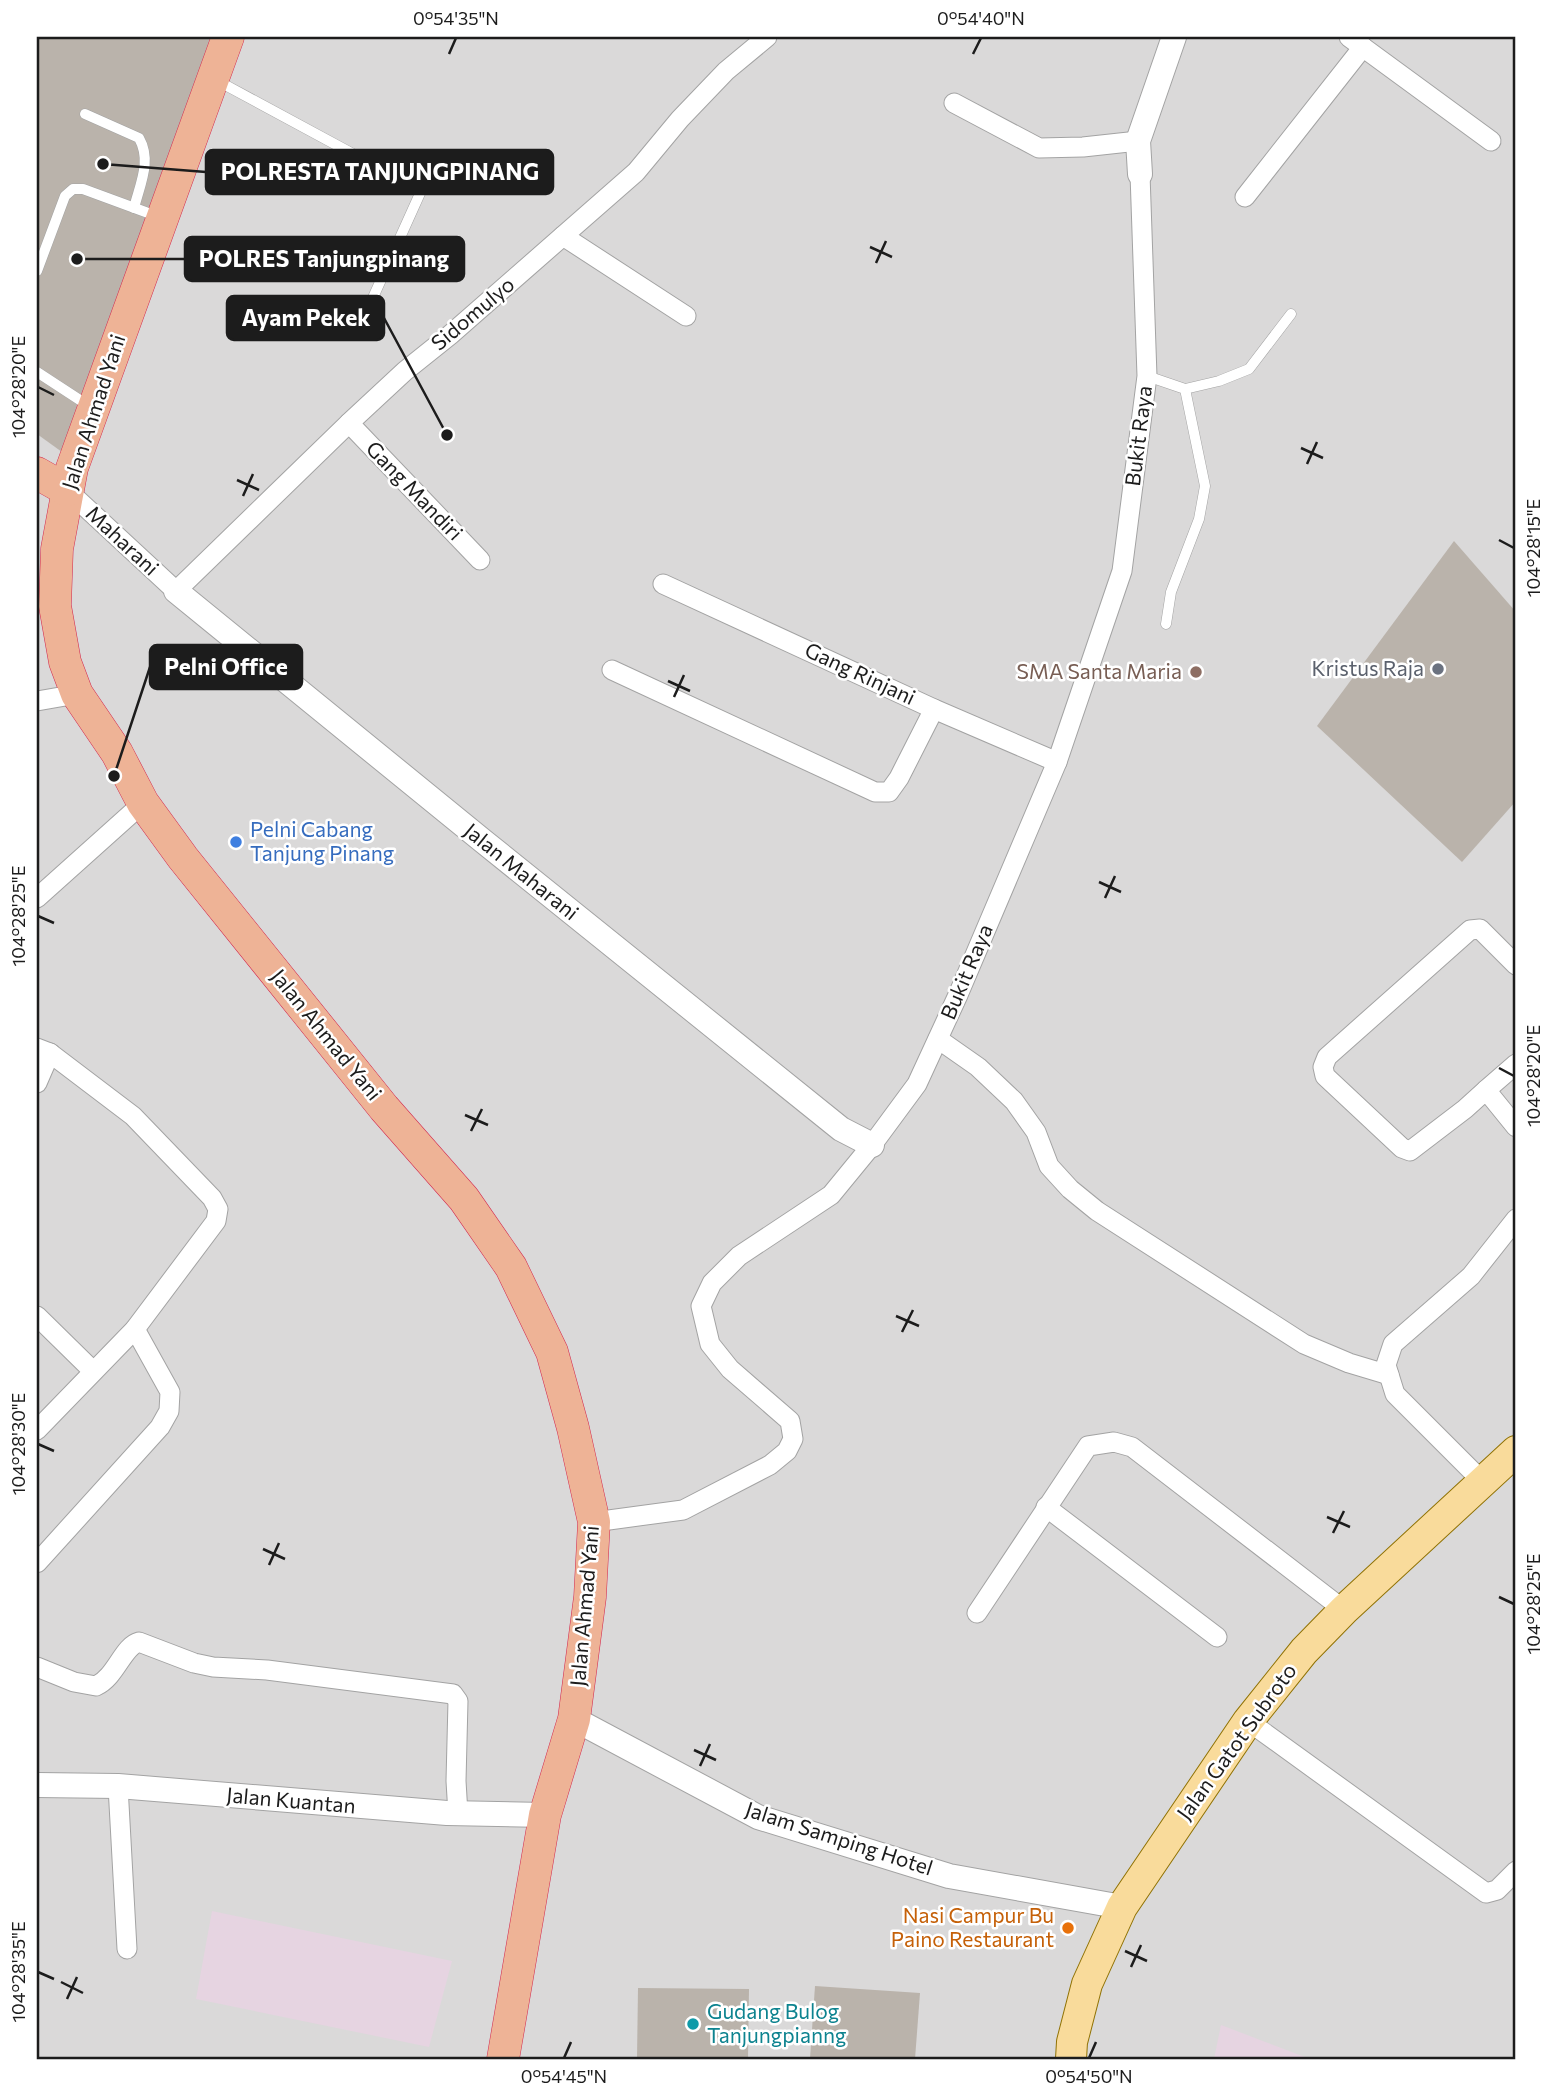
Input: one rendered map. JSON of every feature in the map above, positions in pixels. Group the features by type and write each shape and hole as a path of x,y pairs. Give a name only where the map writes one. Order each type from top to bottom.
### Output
{"highway":[{"name":"Jalan Ahmad Yani","path":"228,37 213,78 148,213 72,468 57,549 55,606 65,662 77,694 117,752 143,803 183,858 384,1108 464,1199 511,1267 552,1352 573,1428 594,1522 590,1597 574,1719 545,1815 503,2059"},
{"path":"37,473 67,490"}],"main road":[{"name":"Jalan Gatot Subroto","path":"1071,2059 1072,2042 1087,1984 1122,1907 1248,1721 1304,1651 1344,1610 1516,1451"}],"street":[{"name":"Sidomulyo","path":"176,591 349,422 636,172 680,119 726,71 767,37"},
{"path":"1140,174 1138,141 1174,37"},
{"path":"1245,197 1356,42 1491,141"},
{"path":"954,103 1039,148 1083,148 1138,141"},
{"name":"Bukit Raya","path":"594,1522 683,1510 770,1465 787,1451 793,1439 790,1421 730,1369 710,1345 701,1306 712,1283 739,1256 831,1195 917,1084 1057,762 1122,571 1147,376 1140,174"},
{"path":"563,236 686,316"},
{"name":"Gang Mandiri","path":"349,422 480,560"},
{"name":"Maharani","path":"67,490 176,591"},
{"name":"Gang Rinjani","path":"663,584 933,709 1057,762"},
{"name":"Jalan Maharani","path":"176,591 841,1129 872,1145"},
{"path":"612,670 875,792 889,792 894,785 933,709"},
{"path":"37,701 77,694"},
{"path":"37,898 143,803"},
{"path":"1516,965 1480,929 1470,930 1327,1057 1323,1067 1325,1076 1402,1148 1410,1151 1516,1064"},
{"path":"938,1039 978,1066 1014,1101 1036,1132 1049,1166 1070,1189 1097,1211 1304,1344 1349,1363 1389,1374"},
{"path":"37,1083 44,1051 133,1116 212,1198 218,1209 216,1221 135,1329 37,1430"},
{"path":"1486,1090 1516,1127"},
{"path":"1483,1482 1395,1394 1386,1365 1393,1344 1471,1276 1516,1219"},
{"path":"37,1316 93,1371"},
{"path":"37,1563 160,1427 169,1411 170,1392 135,1329"},
{"path":"977,1613 1088,1446 1114,1442 1132,1447 1344,1610"},
{"path":"1046,1507 1217,1637"},
{"path":"37,1667 74,1682 96,1686 107,1680 130,1646 139,1642 213,1667 267,1670 453,1694 458,1701 458,1814"},
{"name":"Jalam Samping Hotel","path":"574,1719 758,1817 949,1876 1122,1907"},
{"path":"1248,1721 1486,1893 1497,1890 1516,1871"},
{"name":"Jalan Kuantan","path":"37,1785 118,1786 458,1814 545,1815"},
{"path":"118,1786 127,1949"}],"lane":[{"path":"213,78 368,162 416,176 422,189 366,313"},
{"path":"37,271 65,196 73,189 83,189 148,213 147,159 139,138 85,114"},
{"path":"1147,376 1185,389 1219,381 1249,369 1291,314"},
{"path":"37,372 92,408"},
{"path":"1166,624 1171,592 1199,519 1205,486 1185,389"}],"shaded area":[{"path":"37,37 1516,37 1516,2059 37,2059"},
{"path":"212,1911 452,1961 429,2047 196,1999"},
{"path":"1221,2025 1310,2059 1214,2059"}],"building":[{"path":"37,37 217,37 62,452 37,434"},
{"name":"Kristus Raja","path":"1454,541 1516,612 1516,801 1462,862 1317,726"},
{"name":"Gudang Bulog Tanjungpianng","path":"815,1986 920,1993 915,2059 810,2059"},
{"name":"Gudang Bulog Tanjungpianng","path":"638,1988 749,1989 748,2059 637,2059"}],"place":[{"name":"POLRESTA TANJUNGPINANG","path":"103,164"},
{"name":"POLRES Tanjungpinang","path":"77,259"},
{"name":"Ayam Pekek","path":"447,435"},
{"name":"Kristus Raja","path":"1438,669"},
{"name":"SMA Santa Maria","path":"1196,672"},
{"name":"Pelni Office","path":"114,776"},
{"name":"Pelni Cabang Tanjung Pinang","path":"236,842"},
{"name":"Nasi Campur Bu Paino Restaurant","path":"1068,1928"},
{"name":"Gudang Bulog Tanjungpianng","path":"693,2024"}]}
